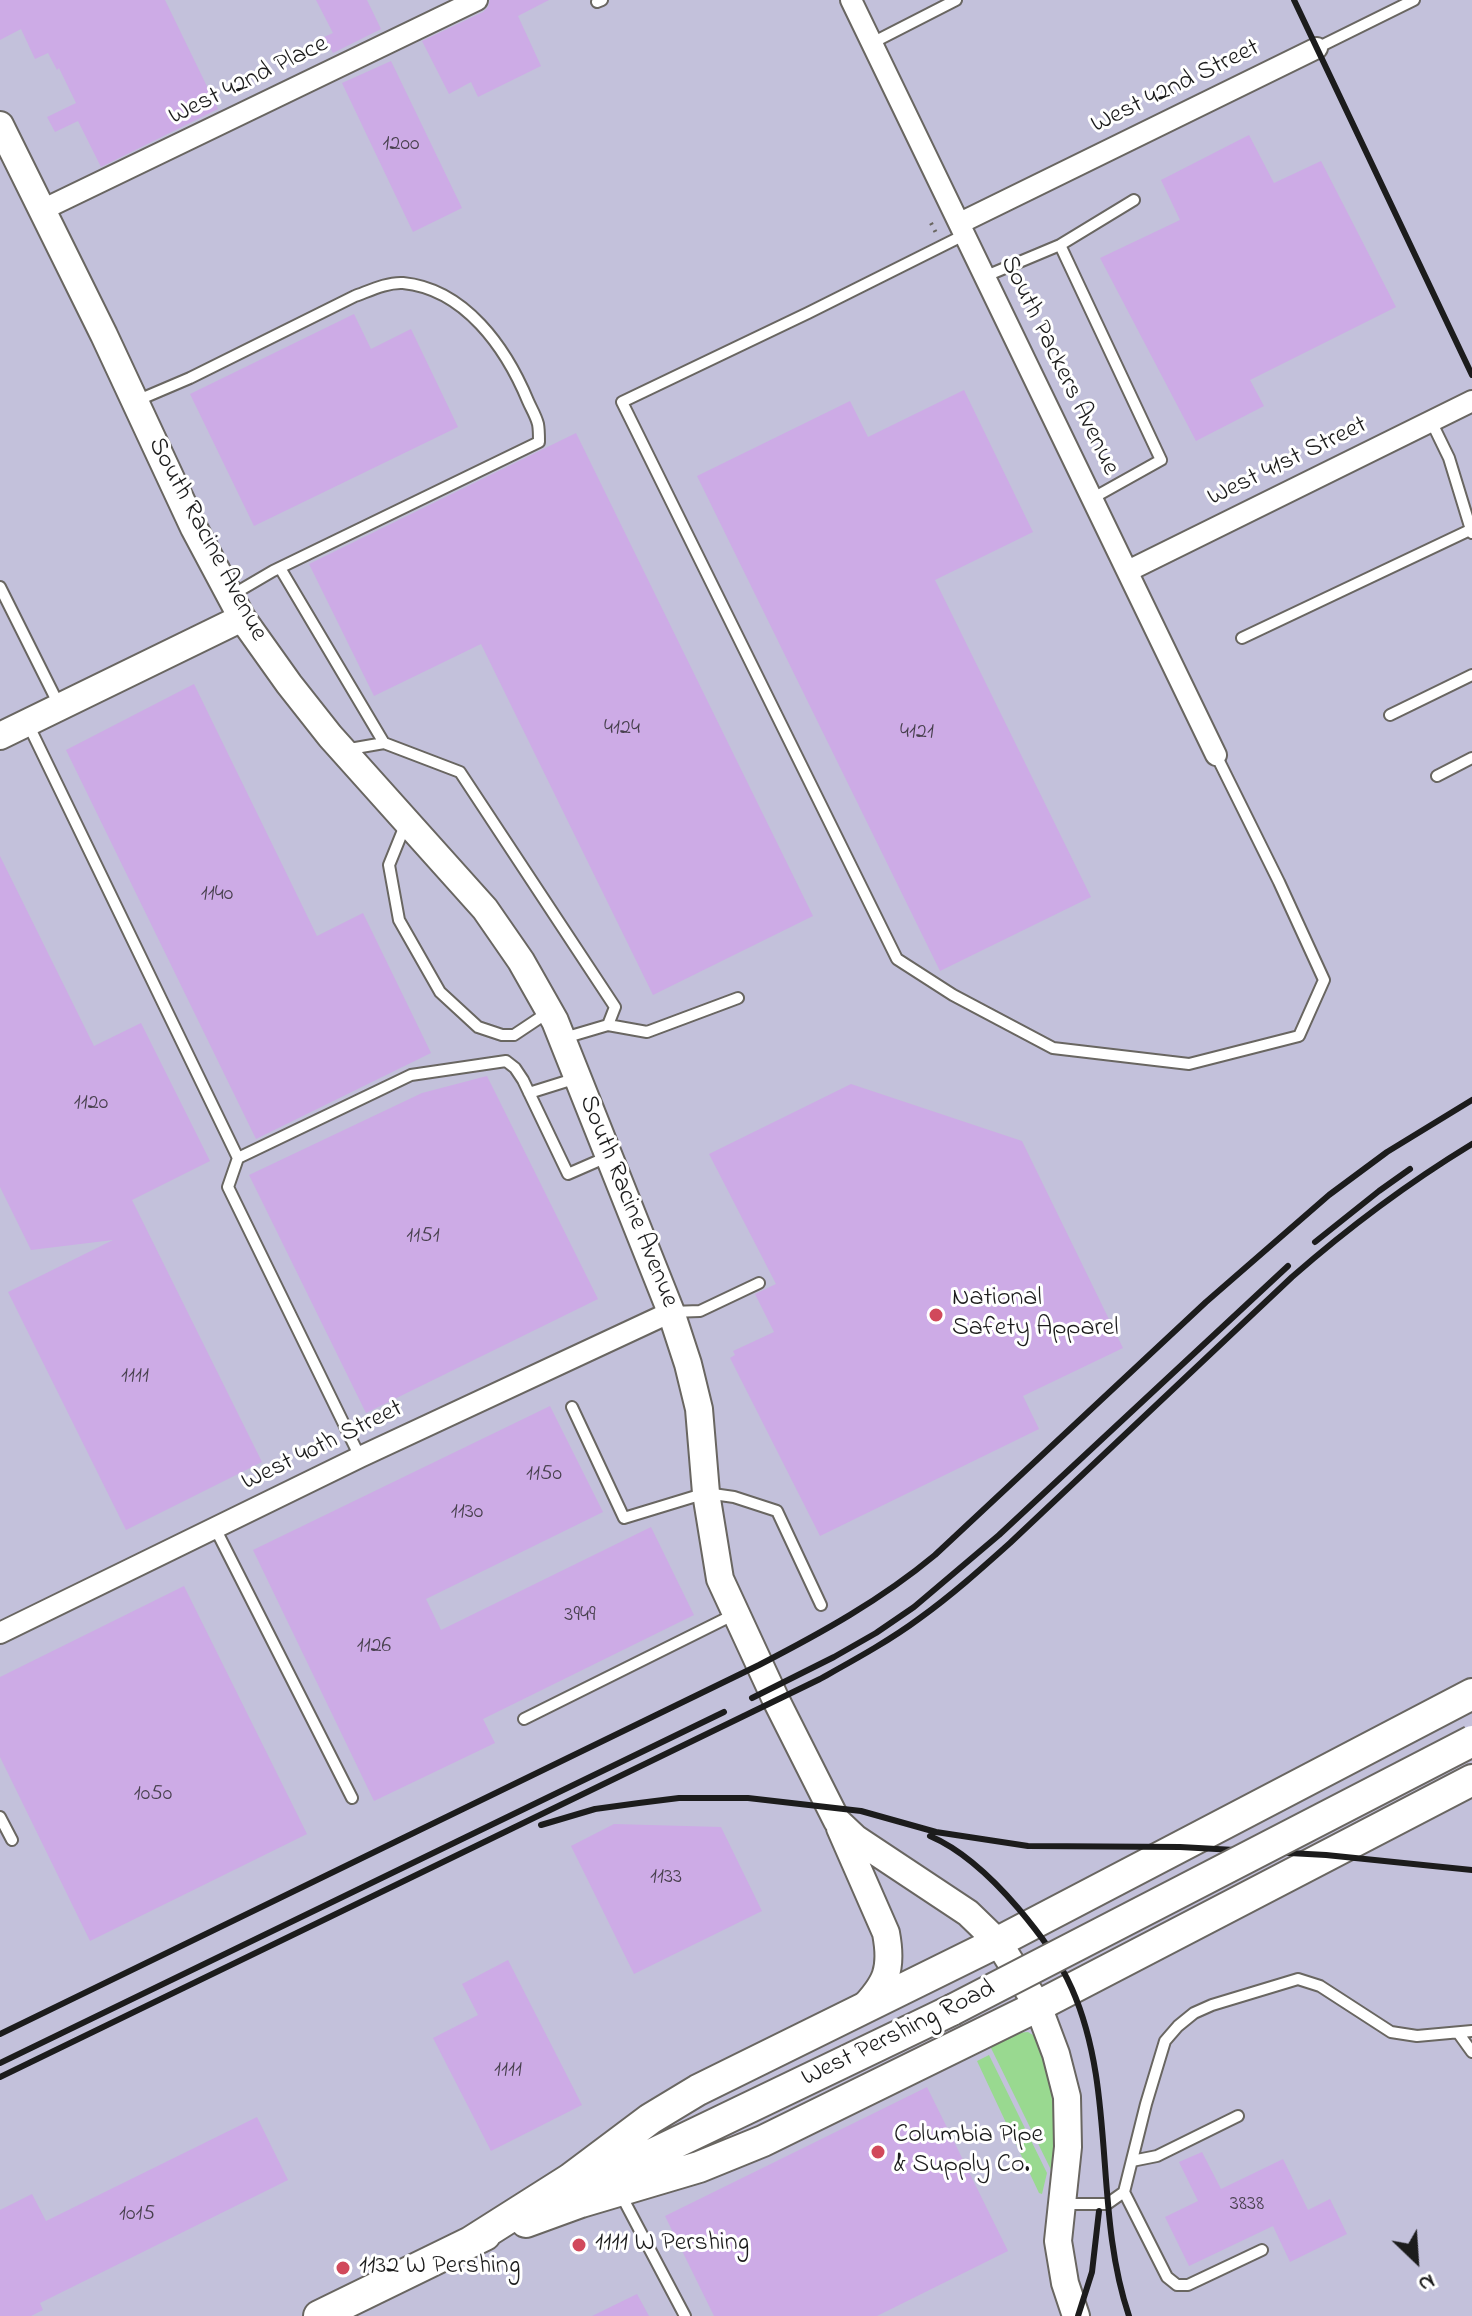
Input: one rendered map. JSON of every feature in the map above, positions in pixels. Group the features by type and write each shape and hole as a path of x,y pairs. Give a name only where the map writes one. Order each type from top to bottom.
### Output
{"main road":[{"path":"469,2243 570,2179 659,2113 698,2090 998,1942 1472,1694"},
{"name":"West Pershing Road","path":"319,2316 952,2010 1472,1741"},
{"path":"469,2243 576,2204 699,2167 763,2141 1038,2006 1472,1780"}],"street":[{"name":"West 42nd Place","path":"42,210 477,0"},
{"name":"South Packers Avenue","path":"851,0 1216,755"},
{"name":"West 42nd Street","path":"963,228 1317,48"},
{"name":"South Racine Avenue","path":"0,125 194,528 236,607 289,684 342,750 485,909 521,961 550,1011 671,1312 688,1364 699,1409 706,1493 720,1579 735,1614 837,1821 865,1844 968,1913 998,1942 1038,2006 1056,2054 1067,2097 1068,2147 1058,2241 1065,2283 1076,2316"},
{"name":"West 41st Street","path":"1128,571 1472,401"},
{"path":"0,736 60,707 236,607"},
{"name":"West 40th Street","path":"0,1633 360,1457 671,1312"},
{"path":"837,1821 886,1933 889,1951 887,1973 879,1992 859,2011"}],"lane":[{"path":"872,43 956,0"},
{"name":"West 42nd Street","path":"1317,48 1414,0"},
{"path":"986,276 1060,245 1134,200"},
{"name":"West 42nd Street","path":"963,228 808,313 622,402 897,959 953,995 1053,1048 1189,1064 1299,1036 1324,980 1216,755"},
{"path":"1060,245 1161,460 1093,498"},
{"path":"135,402 355,296 401,283 438,292 471,315 498,343 520,380 538,423 539,442 280,568 236,607"},
{"path":"1242,638 1471,532 1449,458 1431,421"},
{"path":"280,568 384,743"},
{"path":"0,587 60,707"},
{"path":"1390,715 1472,675"},
{"path":"28,723 238,1158 228,1187 360,1457"},
{"path":"342,750 384,743 460,772 615,1007 608,1025"},
{"path":"1437,776 1472,758"},
{"path":"406,821 389,865 399,920 440,992 478,1027 502,1035 514,1035 550,1011"},
{"path":"562,1038 608,1025 647,1032 738,998"},
{"path":"238,1158 411,1075 506,1061 515,1068 529,1093 568,1174 609,1156"},
{"path":"529,1093 578,1077"},
{"path":"671,1312 700,1311 759,1283"},
{"path":"572,1407 624,1518 706,1493 734,1497 777,1511 821,1605"},
{"path":"215,1528 352,1798"},
{"path":"524,1719 735,1614"},
{"path":"0,1817 12,1840"},
{"path":"1061,2205 1107,2204 1124,2192 1165,2041 1194,2013 1212,2005 1298,1979 1320,1986 1391,2032 1417,2036 1472,2031"},
{"path":"1459,2034 1472,2052"},
{"path":"1132,2161 1157,2156 1238,2116"},
{"path":"619,2191 685,2316"},
{"path":"1124,2192 1167,2277 1177,2285 1188,2285 1262,2250"}],"shaded area":[{"path":"0,0 1472,0 1472,2316 0,2316"}],"green space":[{"path":"1028,2032 1038,2038 1057,2079 1054,2176 990,2046 1016,2033"},
{"path":"989,2055 1047,2173 1042,2194 977,2061"}],"building":[{"path":"0,0 165,0 218,109 101,167 78,121 55,132 47,117 76,103 48,53 35,59 21,29 0,40"},
{"path":"316,0 367,0 381,29 333,53 324,37 333,33"},
{"path":"490,0 549,0 518,16 541,66 478,97 471,82 449,94 422,41 483,12"},
{"path":"391,61 462,208 413,232 342,83"},
{"path":"1249,135 1274,183 1321,161 1396,307 1250,380 1264,406 1196,441 1100,258 1180,220 1161,180"},
{"path":"354,314 371,349 411,329 458,427 254,526 190,394"},
{"path":"964,390 1033,532 935,580 1091,897 940,971 697,476 850,401 868,437"},
{"path":"576,433 813,916 653,995 481,644 374,696 309,564"},
{"path":"194,684 317,936 363,913 431,1053 256,1139 66,750"},
{"path":"0,856 94,1046 141,1023 210,1161 132,1200 262,1462 126,1530 8,1292 113,1240 31,1250 0,1187"},
{"path":"487,1076 598,1299 366,1413 249,1175 422,1093"},
{"name":"National Safety Apparel","path":"851,1084 1022,1141 1123,1348 1023,1396 1039,1429 820,1536 730,1358 735,1355 733,1351 774,1332 755,1294 776,1284 709,1154"},
{"path":"550,1406 603,1512 426,1599 441,1630 651,1527 694,1615 483,1719 495,1743 374,1801 253,1550"},
{"path":"184,1586 307,1834 90,1941 0,1757 0,1677"},
{"path":"614,1824 721,1827 762,1911 634,1974 571,1846"},
{"path":"508,1960 582,2105 491,2151 433,2038 478,2015 462,1984"},
{"name":"Columbia Pipe & Supply Co.","path":"927,2087 1008,2251 877,2316 714,2316 665,2216"},
{"path":"257,2117 288,2180 40,2303 43,2310 31,2316 0,2316 0,2210 32,2194 46,2221"},
{"path":"1202,2152 1221,2189 1283,2159 1308,2210 1330,2199 1347,2234 1290,2262 1273,2226 1189,2266 1165,2217 1198,2201 1179,2162"},
{"path":"637,2294 649,2316 592,2316"}],"railway":[{"path":"1294,0 1472,375"},
{"path":"0,2034 759,1665 872,1601 935,1555 1206,1302 1329,1195 1387,1152 1472,1100"},
{"path":"0,2077 820,1679 896,1635 1010,1543 1313,1259 1402,1190 1472,1144"},
{"path":"1315,1242 1410,1169"},
{"path":"752,1698 834,1657 914,1607 999,1535 1288,1266"},
{"path":"0,2063 724,1712"},
{"path":"541,1825 595,1809 639,1803 679,1798 748,1798 861,1811 936,1832 1028,1846 1180,1847 1326,1855 1472,1870"},
{"path":"930,1836 967,1858 1009,1897 1048,1947 1072,1989 1086,2028 1095,2068 1111,2235 1129,2316"},
{"path":"1078,2316 1092,2272 1099,2211"}],"place":[{"name":"National Safety Apparel","path":"936,1315"},
{"name":"Columbia Pipe & Supply Co.","path":"878,2152"},
{"name":"1111 W Pershing","path":"579,2245"},
{"name":"1132 W Pershing","path":"343,2268"}]}
